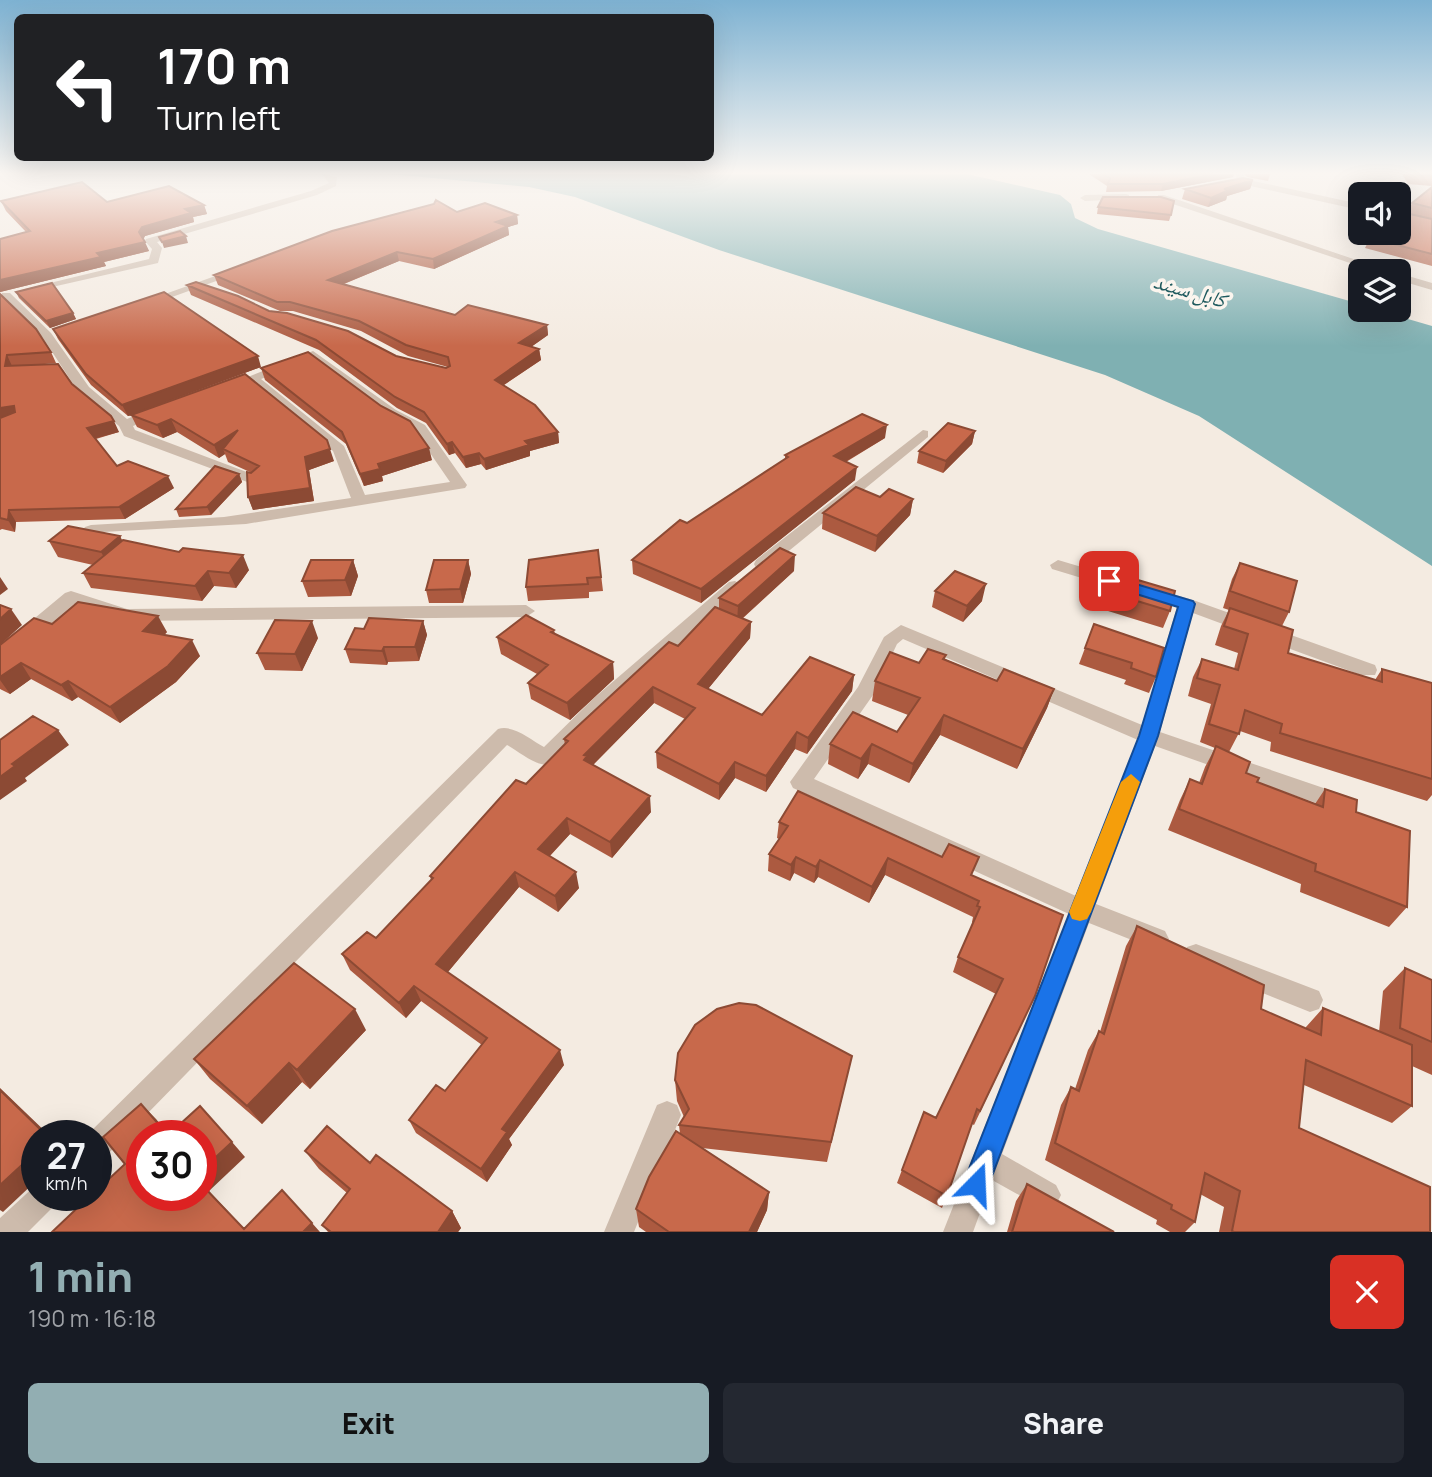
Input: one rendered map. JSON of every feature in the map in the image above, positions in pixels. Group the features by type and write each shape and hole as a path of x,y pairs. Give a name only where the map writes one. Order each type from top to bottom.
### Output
{"street":[{"path":"3,296 155,261 157,248 150,241 182,231"},
{"path":"1265,231 1348,259"},
{"path":"133,307 246,269"},
{"path":"1411,280 1432,287"},
{"path":"201,285 223,293"},
{"path":"3,296 53,334 64,369 84,390 125,424 129,433 255,480"},
{"path":"91,530 227,521 460,485 420,428 391,413 313,355 220,391"},
{"path":"253,379 340,449 360,502"},
{"path":"125,424 164,409"},
{"path":"112,1130 505,734 546,758 601,703 731,589 923,434"},
{"path":"1058,565 1187,604 1368,670"},
{"path":"0,657 71,597 126,615 526,611"},
{"path":"958,1232 1149,736 1187,604"},
{"path":"1310,1000 1081,909 800,782 866,690 890,641 901,631 1149,736 1339,802"},
{"path":"619,1232 667,1115"},
{"path":"985,1160 1065,1206"},
{"path":"7,1232 29,1211"}],"water":[{"name":"کابل سيند","path":"669,231 1107,231 1348,301 1348,322 1411,322 1411,320 1432,326 1432,566 1199,416 1105,375"}],"building":[{"path":"28,231 139,231 145,242 97,253 101,257 0,280 0,239"},
{"path":"178,231 186,236 162,242 159,237"},
{"path":"331,231 496,231 433,259 397,252 328,280 455,315 468,305 547,325 519,343 539,349 495,380 535,405 558,432 525,441 529,445 484,459 479,453 463,457 452,442 447,444 424,412 395,397 316,340 187,285 196,282 238,296 269,311 287,313 348,331 396,356 446,368 450,366 448,357 406,345 359,321 290,302 277,302 214,275"},
{"path":"1411,231 1432,231 1432,254 1397,245 1411,245"},
{"path":"52,283 73,313 46,321 16,292"},
{"path":"164,292 258,356 122,405 86,374 53,329"},
{"path":"0,294 36,329 51,352 7,355 5,366 58,364 72,384 114,421 87,428 117,466 128,461 168,476 119,507 9,510 8,520 0,518 0,418 15,412 14,406 0,408"},
{"path":"308,352 381,406 410,421 429,448 378,464 380,469 360,474 342,432 261,368"},
{"path":"245,374 327,440 330,449 305,457 310,488 248,497 247,472 251,473 259,466 223,449 238,430 214,445 171,419 157,425 131,415"},
{"path":"862,414 887,425 834,456 857,467 701,589 632,560 680,520 687,523 788,457 785,455"},
{"path":"948,423 975,431 946,461 919,451"},
{"path":"215,466 239,474 207,507 176,509"},
{"path":"856,487 880,497 889,489 913,499 877,536 823,513"},
{"path":"68,526 120,536 101,552 49,541"},
{"path":"123,540 179,552 183,548 243,555 229,573 208,571 195,586 83,573"},
{"path":"780,548 795,555 738,606 719,598"},
{"path":"598,550 601,577 587,578 588,584 526,587 529,560"},
{"path":"311,560 353,560 345,580 302,581"},
{"path":"434,560 468,560 460,589 426,590"},
{"path":"1240,563 1297,581 1289,612 1230,591"},
{"path":"955,571 986,584 967,606 935,591"},
{"path":"1121,575 1175,591 1170,611 1114,594"},
{"path":"78,602 158,616 143,631 192,640 168,666 110,707 68,681 61,685 21,663 0,677 0,645 34,618 52,624"},
{"path":"0,605 11,609 0,619"},
{"path":"715,607 751,622 698,684 762,715 810,657 854,675 808,738 797,732 766,776 735,762 719,784 656,752 695,708 653,687 584,755 587,756 584,760 650,796 610,842 567,818 538,849 576,872 555,896 515,872 436,964 560,1050 502,1129 507,1132 481,1169 409,1120 436,1085 445,1091 487,1038 414,986 399,1003 342,954 367,932 376,938 433,878 430,876 516,780 526,784 568,741 564,739 669,642 678,646"},
{"path":"1230,608 1293,630 1288,653 1382,682 1382,669 1432,683 1432,779 1280,733 1282,724 1245,710 1239,734 1209,724 1220,685 1197,678 1202,659 1238,670 1248,634 1224,626"},
{"path":"526,615 554,630 551,632 613,662 567,703 528,683 548,665 497,637"},
{"path":"369,618 423,621 415,647 384,647 382,651 345,649 355,628 364,629"},
{"path":"275,620 312,621 295,654 257,653"},
{"path":"1094,624 1164,648 1156,677 1131,668 1132,663 1085,648"},
{"path":"928,649 946,655 943,659 997,681 1004,669 1054,689 1023,749 944,715 913,764 872,744 861,759 830,744 853,712 897,732 920,698 875,681 890,652 919,663"},
{"path":"33,716 58,730 12,764 15,766 0,777 0,740"},
{"path":"1216,746 1250,762 1246,773 1259,778 1257,782 1323,807 1325,789 1357,800 1356,812 1410,831 1407,907 1315,871 1316,864 1179,809 1190,779 1202,784"},
{"path":"798,791 942,857 949,844 979,857 971,875 1063,915 1035,996 980,1111 977,1109 947,1196 902,1170 924,1112 936,1118 1003,979 958,957 980,907 977,906 979,901 888,858 872,887 820,860 816,867 796,857 791,865 769,854 788,826 779,822"},
{"path":"1137,926 1264,985 1261,1009 1321,1035 1323,1008 1412,1045 1412,1106 1306,1060 1299,1128 1430,1187 1430,1232 1234,1232 1232,1231 1240,1191 1205,1173 1195,1222 1171,1209 1172,1205 1055,1143 1071,1087 1079,1091 1099,1031 1104,1034"},
{"path":"294,963 355,1009 297,1070 289,1063 247,1106 194,1059"},
{"path":"1405,968 1432,980 1432,1042 1400,1028"},
{"path":"739,1003 756,1005 852,1056 831,1142 679,1125 689,1109 675,1080 678,1053 695,1025 717,1009"},
{"path":"0,1090 31,1120 21,1120 21,1166 0,1185"},
{"path":"141,1104 155,1120 126,1120 126,1211 217,1211 217,1201 244,1229 282,1190 312,1223 303,1232 52,1232 74,1211 112,1211 112,1176 125,1164 112,1148 112,1129"},
{"path":"200,1106 212,1120 185,1120"},
{"path":"217,1125 232,1142 217,1156"},
{"path":"327,1126 370,1163 376,1155 452,1211 438,1232 331,1232 322,1225 350,1189 305,1151"},
{"path":"676,1131 769,1192 749,1232 669,1232 636,1209 649,1177"},
{"path":"1027,1184 1114,1232 1012,1232"}],"slow traffic":[{"path":"1080,912 1131,782"}],"route":[{"path":"976,1184 1149,736 1187,604 1109,581"}]}
